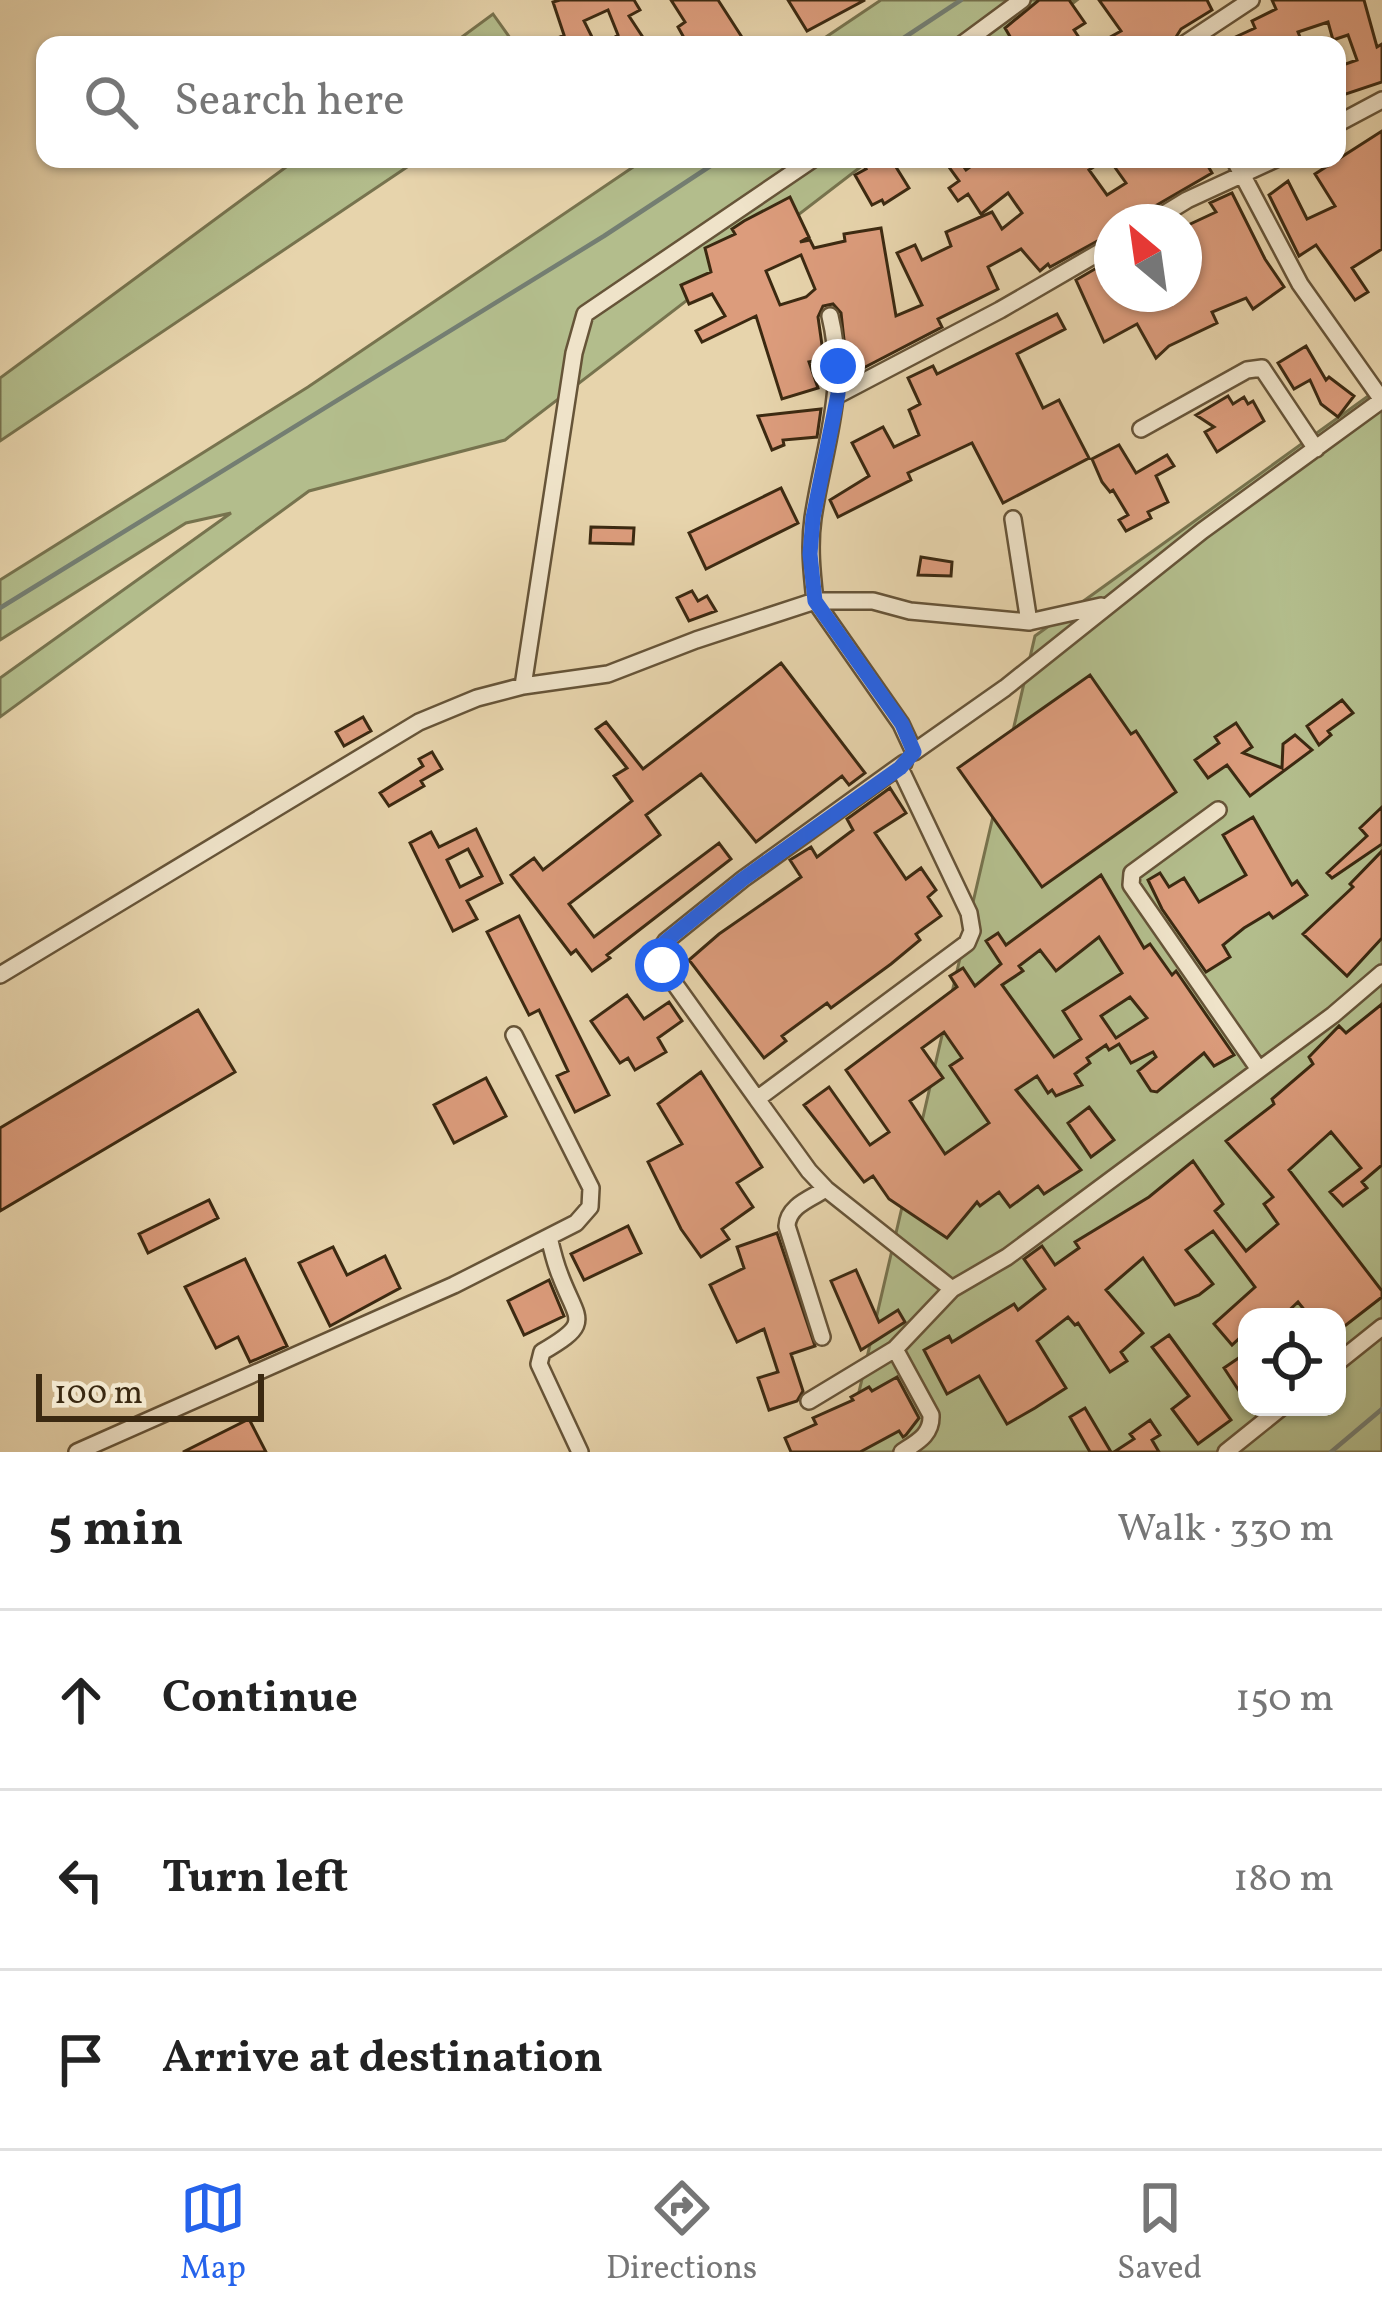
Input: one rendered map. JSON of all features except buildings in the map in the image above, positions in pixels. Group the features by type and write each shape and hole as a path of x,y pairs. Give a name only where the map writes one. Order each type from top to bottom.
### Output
{"street":[{"path":"974,36 1022,0"},
{"path":"1197,36 1251,0"},
{"path":"1346,119 1382,100"},
{"path":"523,686 574,352 585,314 800,168"},
{"path":"952,1289 826,1189 757,1100 658,953 666,941 743,879 900,768 914,752 1005,688 1105,605 1382,400 1300,284 1239,168"},
{"path":"1180,204 1257,168"},
{"path":"838,394 1094,255"},
{"path":"830,316 838,394 813,518 810,554 815,601 902,724 914,752"},
{"path":"1141,430 1247,370 1262,368 1316,449"},
{"path":"1013,519 1029,622"},
{"path":"0,975 419,722 477,698 608,674 815,601 872,601 910,611 1029,622 1105,605"},
{"path":"757,1100 967,943 972,932 969,913 900,768"},
{"path":"1218,810 1132,873 1131,885 1258,1068"},
{"path":"809,1400 895,1349 952,1289 1007,1257 1382,974"},
{"path":"77,1452 454,1285 576,1223 590,1207 591,1188 514,1035"},
{"path":"822,1337 787,1215 826,1189"},
{"path":"549,1237 560,1277 579,1313 578,1326 542,1352 539,1364 580,1452"},
{"path":"1346,1356 1382,1327"},
{"path":"895,1349 931,1415 932,1426 902,1452"},
{"path":"1226,1452 1271,1416"}],"green space":[{"path":"881,0 1077,0 1031,36 827,36"},
{"path":"493,14 509,36 463,36"},
{"path":"285,168 406,168 0,441 0,378"},
{"path":"632,168 859,168 505,440 309,491 0,717 0,678 231,513 186,523 0,640 0,580 308,387"},
{"path":"1382,386 1382,1452 845,1452 1035,636"}],"waterway":[{"path":"907,36 961,0"},
{"path":"0,608 707,168"},
{"path":"1331,1452 1382,1409"}],"route":[{"path":"662,965 658,953 666,941 743,879 900,768 914,752 902,724 815,601 810,554 813,518 838,394 838,366"}]}
